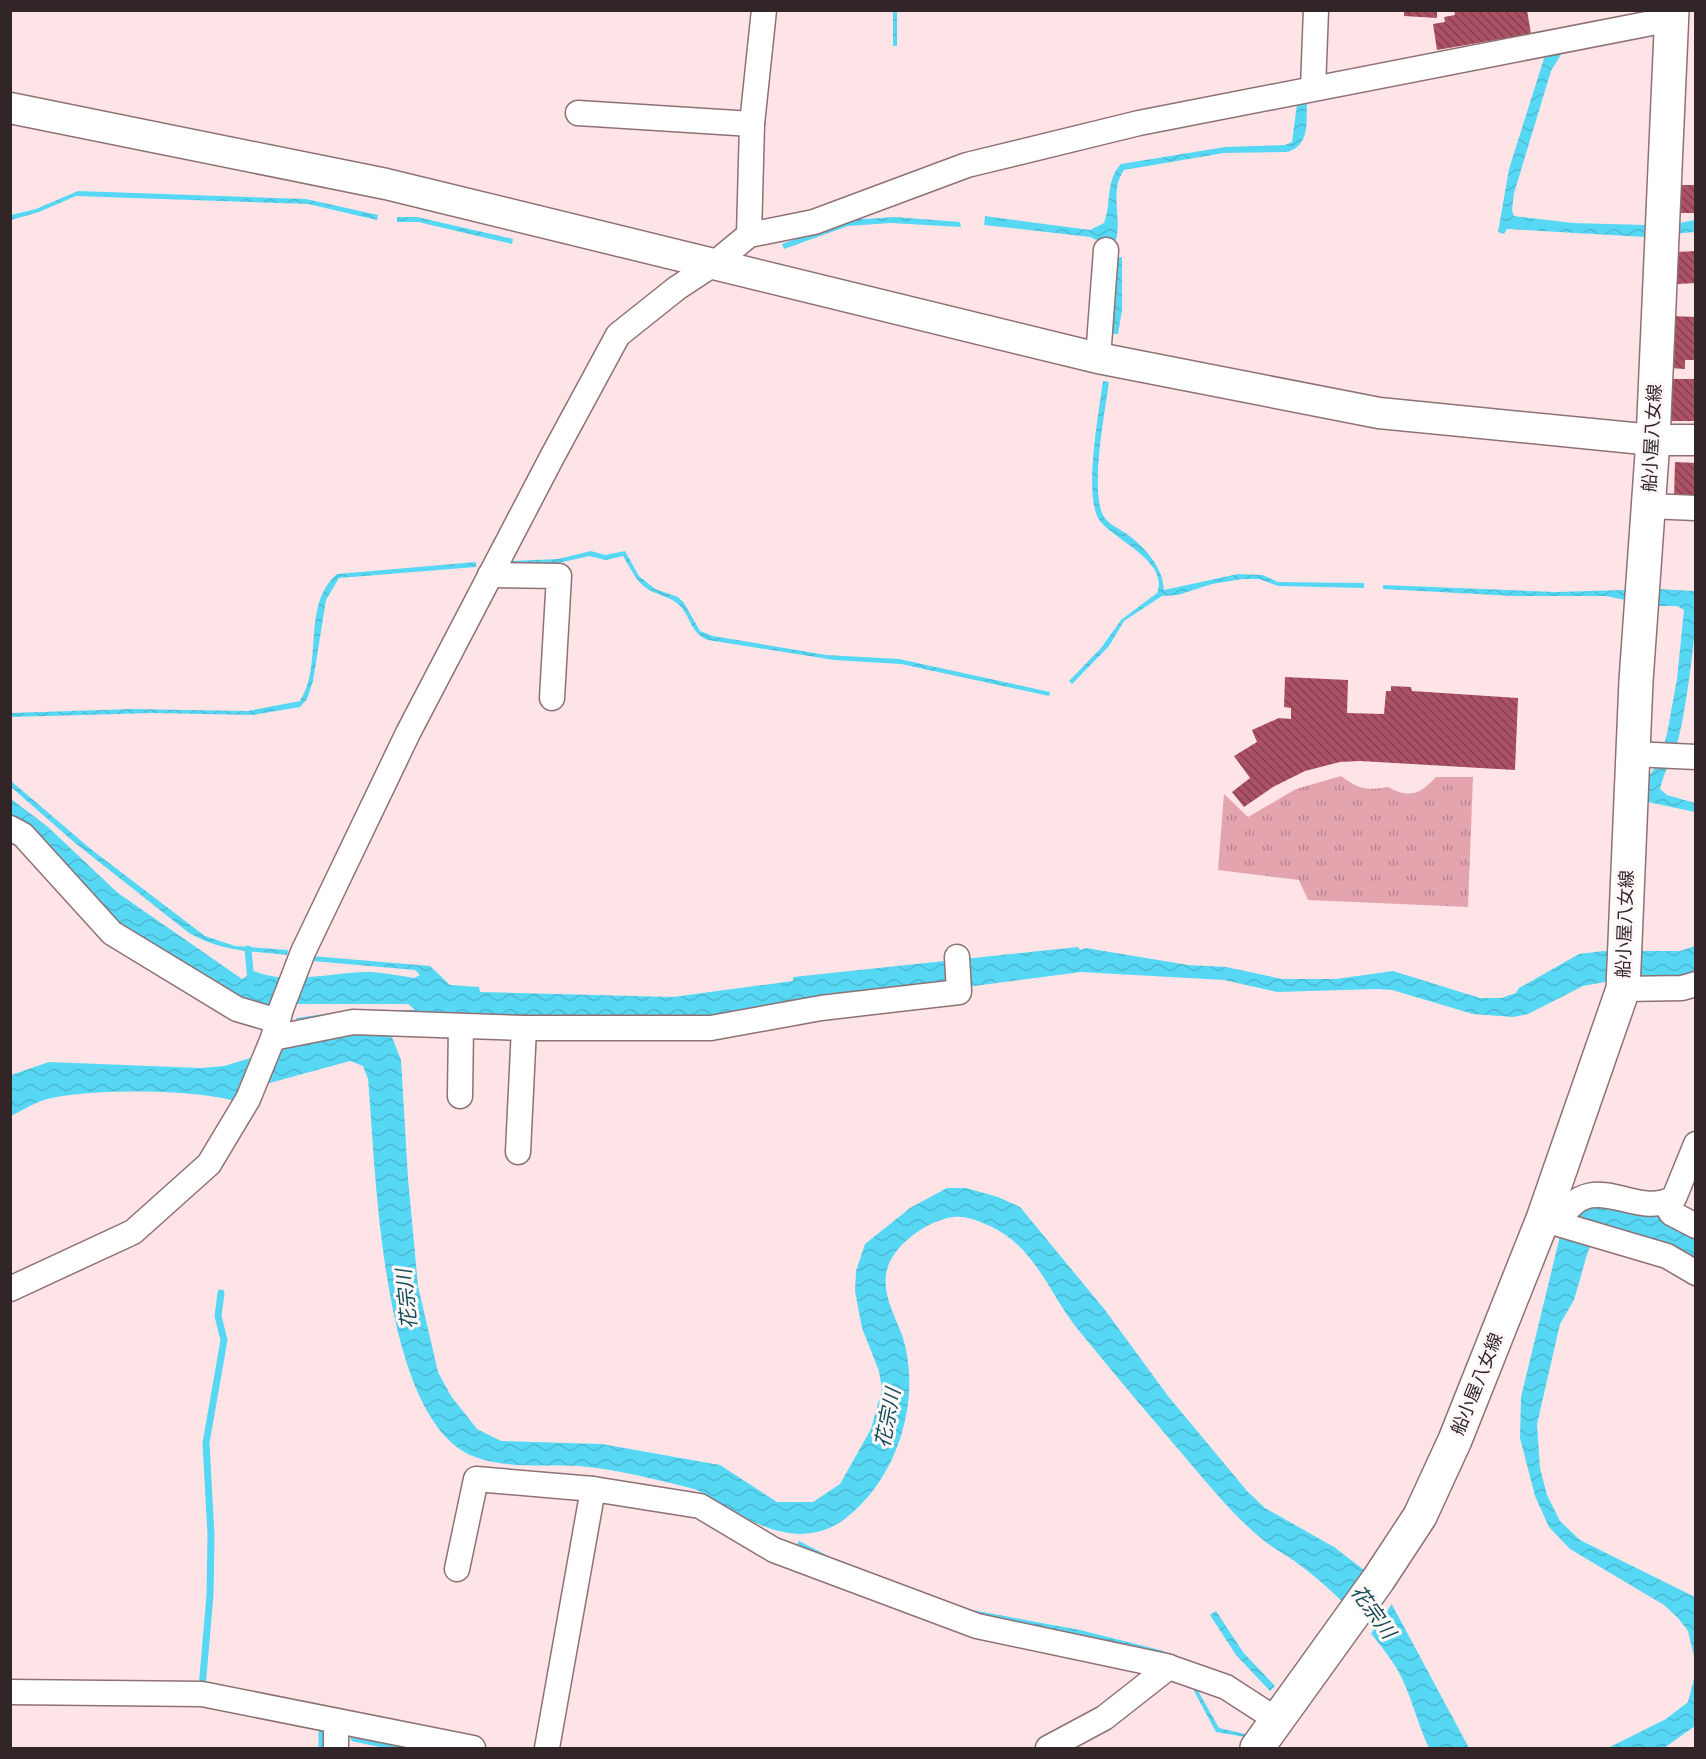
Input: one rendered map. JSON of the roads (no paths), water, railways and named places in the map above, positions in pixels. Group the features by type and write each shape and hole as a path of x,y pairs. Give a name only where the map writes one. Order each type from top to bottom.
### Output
{"main road":[{"name":"船小屋八女線","path":"1257,1749 1378,1580 1420,1516 1551,1221 1623,987 1624,948 1664,755 1642,595 1653,440 1672,15"}],"street":[{"path":"748,235 752,124 764,10"},
{"path":"1313,88 1316,10"},
{"path":"10,1289 133,1232 209,1164 248,1099 303,952 408,733 618,335 677,288 715,264 748,235 814,222 967,165 1139,123 1672,15"},
{"path":"10,108 386,184 1098,358 1379,413 1653,440 1695,440"},
{"path":"578,113 752,124"},
{"path":"1098,358 1106,250"},
{"path":"1648,506 1695,508"},
{"path":"490,575 560,576 552,698"},
{"path":"10,828 23,835 112,933 237,1009 275,1029 353,1022 524,1028 711,1028 821,1008 959,992 957,957"},
{"path":"1623,987 1682,988 1695,984"},
{"path":"460,1096 461,1026"},
{"path":"519,1152 524,1028"},
{"path":"1551,1221 1575,1202 1589,1195 1607,1194 1640,1201 1666,1203 1674,1198 1695,1144"},
{"path":"1666,1203 1671,1214 1695,1226"},
{"path":"1551,1221 1667,1256 1695,1273"},
{"path":"458,1569 476,1479 593,1490 700,1506 774,1550 977,1626 1169,1667 1226,1687 1277,1720"},
{"path":"547,1749 593,1490"},
{"path":"1048,1749 1104,1718 1169,1667"},
{"path":"10,1692 202,1694 473,1749"},
{"path":"336,1721 336,1749"}],"water":[{"path":"893,11 897,11 897,46 893,46"},
{"path":"1565,48 1551,71 1514,193 1512,210 1514,216 1573,223 1645,225 1645,237 1507,229 1504,234 1498,232 1509,169 1546,52"},
{"path":"1307,103 1303,139 1300,144 1288,152 1224,153 1124,170 1116,195 1118,222 1116,240 1108,245 1090,237 984,225 985,216 1090,230 1104,223 1113,178 1121,164 1225,147 1285,145 1292,142 1297,104"},
{"path":"78,191 306,199 378,215 377,220 308,204 76,196 39,212 11,220 11,215 36,209"},
{"path":"397,217 417,217 513,239 512,244 418,222 397,222"},
{"path":"895,217 960,222 961,227 891,223 848,226 784,249 782,244 848,220"},
{"path":"1695,220 1695,232 1673,234 1674,224"},
{"path":"1122,257 1122,310 1118,334 1111,334 1112,259"},
{"path":"1103,381 1109,382 1098,469 1099,503 1107,520 1131,537 1151,557 1160,573 1164,590 1238,574 1263,575 1278,582 1364,583 1364,588 1278,586 1259,579 1242,579 1212,584 1178,595 1162,596 1124,621 1109,646 1072,684 1069,681 1101,648 1121,620 1157,593 1159,581 1155,570 1147,560 1098,518 1094,506 1092,471"},
{"path":"591,551 605,555 625,551 639,576 655,589 678,597 700,631 713,636 826,655 899,659 1050,692 1049,696 901,664 834,660 708,640 698,634 678,604 649,590 641,583 623,556 606,560 589,556 559,563 513,565 512,561 558,559"},
{"path":"476,562 476,567 339,578 326,600 313,681 307,699 300,707 253,715 153,713 11,717 11,713 131,709 248,711 300,701 311,670 319,602 326,587 337,574"},
{"path":"1383,585 1555,592 1658,589 1694,591 1696,602 1694,639 1685,707 1679,737 1660,789 1667,795 1695,803 1695,812 1643,801 1644,783 1659,762 1667,734 1677,679 1684,610 1677,606 1654,606 1606,596 1514,596 1383,589"},
{"path":"11,781 92,850 205,936 235,946 288,950 287,955 225,947 189,933 75,843 11,787"},
{"path":"10,798 48,827 118,893 242,979 254,971 297,978 357,972 414,978 420,975 415,970 312,961 312,956 430,966 450,985 479,987 480,992 673,997 793,981 793,977 1078,947 1080,950 1086,948 1188,965 1226,967 1282,979 1336,979 1393,971 1480,998 1501,998 1516,993 1519,988 1579,954 1603,951 1680,951 1695,946 1695,975 1647,982 1605,982 1583,986 1528,1014 1513,1017 1473,1014 1392,990 1277,992 1224,980 1081,972 722,1019 297,1023 296,1018 353,1010 415,1010 408,1004 275,1004 270,1008 253,1007 140,946 11,820"},
{"name":"花宗川","path":"382,1031 392,1037 401,1060 408,1178 418,1286 438,1372 451,1396 477,1429 501,1441 602,1444 720,1465 777,1502 813,1502 840,1484 871,1429 882,1389 879,1371 862,1328 855,1291 856,1271 865,1244 910,1208 947,1188 966,1188 998,1197 1020,1207 1105,1310 1168,1396 1247,1491 1265,1508 1334,1547 1368,1573 1389,1599 1469,1748 1429,1748 1402,1678 1391,1659 1369,1631 1324,1584 1242,1522 1080,1332 1031,1259 1006,1235 990,1226 963,1217 943,1219 921,1229 894,1255 886,1275 886,1291 903,1338 908,1362 909,1387 907,1412 901,1437 879,1482 864,1502 846,1518 831,1527 800,1534 784,1532 754,1522 690,1488 593,1467 513,1465 487,1461 475,1457 443,1434 419,1396 402,1345 389,1288 380,1228 368,1079 363,1066 350,1061 266,1084 235,1101 167,1092 86,1093 44,1100 11,1116 11,1075 49,1062 201,1068 224,1066 315,1038"},
{"path":"1593,1201 1654,1213 1695,1231 1695,1263 1599,1230 1588,1251 1574,1300 1560,1324 1537,1424 1540,1468 1547,1495 1560,1521 1580,1540 1695,1597 1695,1660 1688,1631 1664,1605 1570,1549 1549,1527 1535,1496 1520,1438 1521,1397 1561,1232"},
{"path":"799,1541 838,1561 972,1610 1080,1630 1164,1651 1163,1657 992,1621 796,1546"},
{"path":"1216,1611 1243,1652 1275,1686 1270,1691 1236,1655 1210,1615"},
{"path":"1695,1675 1695,1726 1664,1748 1608,1748 1666,1719 1688,1702"},
{"path":"1197,1689 1219,1728 1245,1734 1245,1737 1216,1732 1194,1691"}],"waterway":[{"path":"248,949 251,982"},
{"path":"202,1688 210,1595 211,1535 206,1443 224,1340 218,1316 221,1293"},
{"path":"322,1732 322,1748"},
{"path":"354,1738 402,1748"}]}
